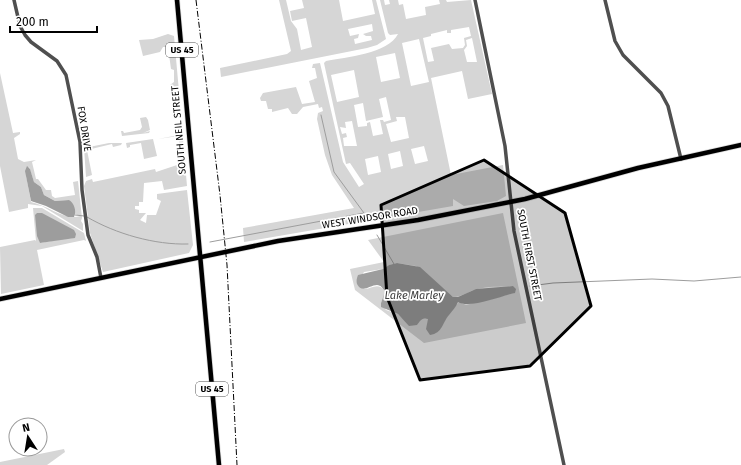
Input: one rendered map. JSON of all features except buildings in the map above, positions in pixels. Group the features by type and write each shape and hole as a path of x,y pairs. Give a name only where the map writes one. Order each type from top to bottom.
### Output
{"main road":[{"name":"SOUTH NEIL STREET","path":"177,0 201,258"},
{"name":"WEST WINDSOR ROAD","path":"0,299 284,240 418,220 545,195 638,168 741,146"},
{"name":"US 45","path":"201,258 219,465"}],"street":[{"name":"FOX DRIVE","path":"14,0 20,26 25,35 57,61 66,75 80,142 88,235 97,257 101,278"},
{"name":"SOUTH FIRST STREET","path":"475,0 501,120 508,162 511,202 517,245 564,465"},
{"path":"605,0 615,41 623,55 661,93 668,106 681,159"}],"highlighted area":[{"path":"484,160 565,213 591,306 530,366 420,380 387,297 381,205"}],"shaded area":[{"path":"279,0 286,0 291,21 297,29 301,50 312,47 306,18 292,21 290,11 304,8 302,0 339,0 343,21 375,14 372,0 376,0 386,39 377,45 221,77 220,68 287,54 291,51","holes":["372,24 373,31 363,34 366,36 371,36 372,40 355,44 354,39 358,38 359,34 350,36 348,29"]},
{"path":"380,0 384,0 385,5 390,4 389,0 398,0 399,5 403,4 406,19 426,15 425,7 440,4 439,0 446,0 447,2 471,0 492,94 468,99 462,71 431,78 451,175 503,165 506,196 497,201 464,206 453,199 453,206 244,242 243,228 354,208 332,175 325,155 317,119 318,113 323,111 322,107 319,108 318,104 303,107 297,114 292,114 288,108 272,112 272,109 268,109 266,101 261,101 260,98 263,93 296,87 302,104 315,102 309,81 317,78 315,68 312,68 313,64 320,63 343,162 359,187 364,184 350,163 346,164 324,63 326,61 366,54 385,46 393,41 398,34 390,35 388,33","holes":["469,27 471,36 464,38 465,45 463,48 452,49 449,44 431,48 434,61 428,62 423,38 431,36 431,34 447,30 447,33 451,33 451,30","472,38 477,62 467,62 464,50 467,46 466,40","419,39 429,82 411,86 402,43","395,53 400,78 381,82 376,57","354,70 359,97 337,102 331,75","386,97 391,120 384,122 383,120 380,120 383,134 373,136 370,122 367,123 367,126 358,127 354,105 363,103 366,121 383,117 379,99","396,117 405,117 409,138 391,142 386,124 397,121","352,121 357,146 344,146 343,138 347,137 346,133 342,134 340,127 346,128 345,122","424,146 428,161 415,164 411,149","400,151 403,166 391,169 388,154","378,156 381,172 368,175 365,159"]},
{"path":"168,34 174,36 180,103 178,103 177,92 173,91 170,85 174,82 174,70 171,69 168,47 163,47 160,52 143,56 139,40 153,39"},
{"path":"0,73 13,133 20,132 20,134 14,138 18,159 24,162 36,160 32,162 36,179 38,179 46,190 51,190 52,196 55,198 75,195 73,182 78,181 83,231 43,207 62,215 74,217 80,216 75,214 69,200 55,201 44,195 41,187 34,182 29,167 26,175 31,202 41,206 28,204 28,208 9,212 0,166"},
{"path":"146,117 150,130 143,133 150,131 149,133 122,136 121,131 124,133 140,130 142,127 140,118"},
{"path":"179,135 183,140 187,186 164,190 162,181 144,183 143,202 139,202 139,206 135,206 135,209 139,210 139,213 146,213 140,220 146,223 147,215 156,215 161,201 157,199 157,194 187,190 193,245 189,253 103,272 90,233 84,186 86,181 92,179 93,182 155,169 156,172 183,163 178,136 158,139"},
{"path":"153,139 157,156 144,159 141,143 130,145 130,147 127,148 126,143"},
{"path":"109,143 122,143 121,145 113,147 112,144 87,150 92,175 86,177 84,148"},
{"path":"33,208 42,208 84,233 86,241 84,240 37,250 44,285 1,294 0,247 36,241","holes":["37,228 73,239 68,238 40,243"]},
{"path":"503,213 526,323 424,343 355,290 350,269 384,262 368,240","holes":["397,263 416,266 453,297 477,289 490,287 513,286 514,293 466,305 459,302 448,315 421,319 402,318 398,314 386,310 381,303 385,291 378,286 364,289 357,283 364,272 383,269 389,265"]},
{"path":"64,449 65,452 47,465 0,465 0,462 25,457 48,457 48,452"}],"water":[{"path":"27,166 30,169 34,182 41,187 44,195 55,201 71,201 75,210 74,217 68,217 46,206 31,201 25,171"},
{"path":"37,213 42,213 74,230 76,234 75,238 40,243 37,236 35,215"},
{"name":"Lake Marley","path":"397,263 420,267 453,297 458,297 476,289 513,286 516,289 515,293 478,303 463,304 458,302 440,330 430,335 426,329 428,319 423,319 417,325 409,326 398,314 381,307 385,291 381,286 374,285 364,289 359,287 357,284 358,275 383,269 389,265"}],"waterway":[{"path":"321,115 334,172 364,213"},
{"path":"210,242 364,213 371,221"},
{"path":"75,215 84,216"},
{"path":"87,217 110,229 136,237 162,243 188,244"},
{"path":"377,235 394,264"},
{"path":"530,286 553,283 652,279 694,281 741,277"}],"railway":[{"path":"196,0 227,265 237,465"}]}
